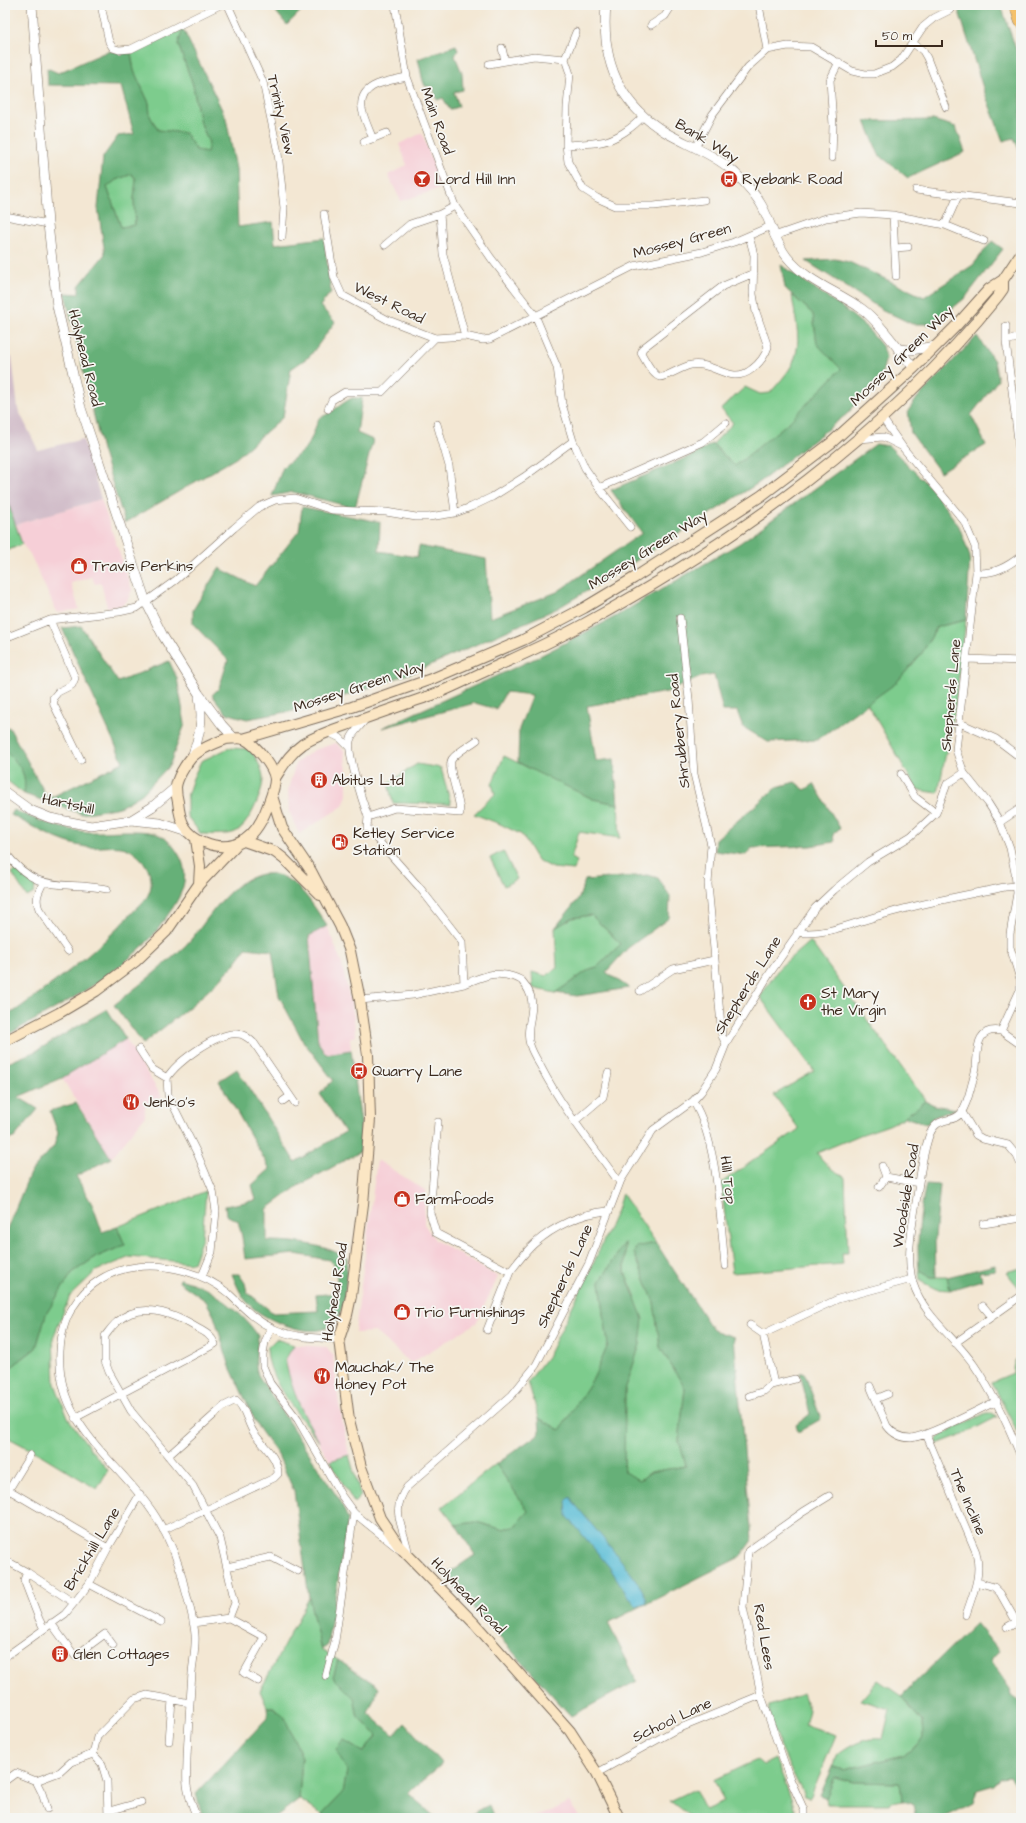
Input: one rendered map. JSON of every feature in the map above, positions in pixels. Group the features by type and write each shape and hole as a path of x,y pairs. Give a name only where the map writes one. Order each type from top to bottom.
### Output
{"highway":[{"path":"1016,5 1021,21"}],"main road":[{"name":"Mossey Green Way","path":"239,739 352,708 434,678 523,640 584,608 634,578 762,496 836,439 914,368 989,289 1003,280 1021,253"},
{"name":"Mossey Green Way","path":"275,778 294,751 315,738 438,692 518,657 582,625 682,567 752,521 883,419 944,360 1002,291 1003,280"},
{"path":"914,368 920,371 927,369 986,306 995,300"},
{"path":"762,496 794,478 872,416 878,414 883,419"},
{"path":"5,1041 31,1029 78,1002 120,974 136,961 166,932 198,884 240,843 254,833 262,822 272,796 275,778 264,757 254,747 239,739 226,739 213,744 192,757 181,773 176,787 180,818 188,832 196,839 207,843 221,846 240,843 275,852 284,859 326,902"},
{"path":"272,796 282,828 311,871 326,902"},
{"path":"196,839 200,866 198,884"},
{"name":"Holyhead Road","path":"326,902 340,926 350,951 360,1000 368,1055 370,1119 363,1204 347,1315 339,1339 349,1420 361,1467 380,1518 398,1545 466,1614 560,1718 579,1743 597,1773 619,1818"}],"street":[{"name":"Holyhead Road","path":"32,5 48,224 57,306 81,408 146,602 163,636 199,694 222,725 239,739"},
{"path":"101,5 109,42 112,48 118,50 131,48 220,5"},
{"name":"Trinity View","path":"228,5 263,82 278,153 284,208 282,237"},
{"name":"Main Road","path":"395,5 407,77 455,206 491,258 535,315"},
{"name":"Bank Way","path":"606,5 604,32 613,74 620,88 643,116 664,131 734,172 755,195 771,226 774,236 787,257 804,274 863,310 914,368"},
{"path":"652,25 666,16 672,5"},
{"path":"759,5 767,50"},
{"path":"695,148 712,115 748,67 767,50 788,46 811,47 852,70 865,74 874,74 892,67 900,60 923,27 934,18 950,10"},
{"path":"576,32 565,59 570,74 566,144 568,162 583,189 597,198 615,206 654,206 704,200"},
{"path":"913,43 923,51 928,58 946,107"},
{"path":"502,48 505,61"},
{"path":"490,64 534,56 565,59"},
{"path":"832,158 833,125 830,80 839,62"},
{"path":"373,139 362,109 365,92 370,87 407,77"},
{"path":"566,144 602,142 622,133 640,120 643,116"},
{"path":"364,142 387,134"},
{"path":"916,190 1021,203"},
{"path":"945,225 958,196"},
{"path":"385,246 410,224 440,214 455,206"},
{"path":"774,236 826,218 861,212 893,215 945,225 984,241"},
{"name":"West Road","path":"324,214 334,278 342,295 388,320 435,338 465,336 483,340 490,339 535,315"},
{"path":"440,214 444,254 465,336"},
{"path":"893,215 896,276"},
{"path":"5,216 48,224"},
{"name":"Mossey Green","path":"535,315 634,266 702,252 734,242 771,226"},
{"path":"749,236 754,255 754,273 753,294 756,312 768,347 766,354 758,365 746,374 730,375 701,365 693,364 682,367 662,377 658,376 641,353 644,348 723,286 754,273"},
{"path":"895,248 908,247"},
{"path":"535,315 557,367 562,404 573,441 585,468 630,527"},
{"path":"1006,326 1006,341 1015,402 1021,465"},
{"path":"1006,341 1021,337"},
{"name":"West Road","path":"328,409 332,400 345,392 382,392 435,338"},
{"path":"898,349 911,350 936,346"},
{"name":"Shepherds Lane","path":"409,1557 408,1546 398,1512 400,1497 407,1487 512,1395 536,1365 589,1263 621,1180 653,1130 693,1101 716,1069 726,1044 797,932 815,908 868,862 911,836 936,813 946,784 964,773 956,750 976,574 975,547 964,520 904,449 883,419"},
{"path":"599,488 703,442 726,423"},
{"path":"437,424 449,466 455,513"},
{"path":"859,439 883,437 904,449"},
{"path":"5,638 50,620 119,612 137,608 176,580 259,507 275,500 295,498 332,510 386,512 416,517 429,517 455,513 499,493 524,477 573,441"},
{"path":"976,574 988,574 995,572 1021,556"},
{"name":"Shrubbery Road","path":"680,618 689,699 694,774 711,845 708,884 722,1036 726,1044"},
{"path":"50,620 75,678 72,685 58,692 54,698 54,705 81,760"},
{"path":"967,658 1021,661"},
{"name":"Holyhead Road","path":"192,757 200,733 202,711 199,694"},
{"path":"366,718 351,738 349,747 368,818 367,828 420,888 462,942 464,984"},
{"path":"960,723 996,739 1021,758"},
{"path":"328,732 340,738 349,747"},
{"path":"368,818 395,808 460,813 458,793 450,770 450,763 456,755 477,740"},
{"path":"964,773 988,803 1000,822 1011,854 1016,886 1019,893 1010,941 1011,954 1020,980 1020,990 1001,1031"},
{"path":"901,774 915,797 936,813"},
{"name":"Hartshill","path":"131,820 152,807 176,787"},
{"name":"Hartshill","path":"5,792 30,810 50,818 91,826 131,820 160,823 188,832"},
{"path":"1000,822 1021,808"},
{"path":"5,852 18,868 43,883 107,888"},
{"path":"43,883 36,896 36,903 39,910 68,951"},
{"path":"797,932 808,934 831,930 888,913 1005,887 1016,886"},
{"path":"640,991 673,970 714,960"},
{"path":"360,1000 413,995 464,984 494,973 507,974 521,980 532,998 533,1014 529,1032 530,1045 547,1079 575,1121 616,1178 621,1180"},
{"path":"1021,1046 1001,1031 987,1033 978,1042 972,1085 962,1112 976,1135 1008,1146 1017,1156 1021,1165"},
{"path":"202,1276 212,1252 216,1211 213,1191 197,1153 168,1095 166,1078 180,1062 217,1039 237,1033 245,1035 254,1043 295,1103"},
{"path":"138,1049 152,1069 166,1078"},
{"path":"575,1121 603,1097 608,1073"},
{"path":"283,1101 290,1096"},
{"name":"Hill Top","path":"693,1101 697,1108 712,1155 725,1266"},
{"name":"Woodside Road","path":"962,1112 956,1117 941,1121 932,1130 924,1154 912,1234 910,1261 912,1279 920,1298 930,1313 974,1364 997,1401 1021,1457"},
{"path":"438,1122 430,1213 436,1233 510,1272"},
{"path":"882,1166 886,1177"},
{"path":"886,1177 919,1183"},
{"path":"879,1187 886,1177"},
{"path":"487,1330 510,1272 534,1244 560,1226 592,1212 608,1211"},
{"path":"983,1224 1021,1218"},
{"path":"197,1818 187,1785 190,1703 195,1635 185,1586 172,1549 156,1518 140,1494 94,1445 75,1418 61,1382 59,1362 61,1337 67,1315 77,1300 91,1285 116,1271 136,1266 164,1266 202,1276 227,1292 249,1313 271,1328 292,1335 339,1339"},
{"path":"763,1334 838,1299 912,1279"},
{"path":"956,1343 1021,1296"},
{"path":"983,1306 992,1317"},
{"path":"75,1418 121,1394 215,1344 211,1336 174,1314 149,1310 132,1313 118,1321 104,1336 105,1361 109,1372 121,1394 131,1411 193,1486 220,1538 235,1603 229,1618"},
{"path":"750,1325 763,1334 774,1384"},
{"path":"271,1328 265,1342 263,1354 263,1366 270,1383 298,1420 341,1495 354,1513 409,1557"},
{"path":"749,1396 760,1393 774,1384 795,1379"},
{"path":"870,1386 891,1432 898,1436 910,1438 926,1434 997,1401"},
{"path":"876,1399 888,1394"},
{"path":"163,1530 274,1478 278,1474 278,1468 267,1447 254,1433 240,1404 236,1400 224,1406 168,1456"},
{"name":"The Incline","path":"926,1434 976,1552 979,1566 977,1582 966,1616"},
{"path":"30,1455 7,1493 108,1548"},
{"name":"Brickhill Lane","path":"5,1657 64,1614 74,1604 89,1584 108,1548 140,1494"},
{"name":"Red Lees","path":"804,1818 804,1810 790,1779 761,1695 743,1607 748,1551 803,1512 829,1496"},
{"path":"326,1676 335,1641 354,1513"},
{"path":"227,1568 271,1557 298,1571"},
{"path":"5,1560 27,1572 74,1604"},
{"path":"27,1572 24,1580 44,1629"},
{"path":"977,1582 994,1587 1000,1592 1021,1630"},
{"path":"89,1584 161,1622"},
{"path":"193,1623 229,1618 264,1637 244,1673 258,1681"},
{"path":"1007,1627 1016,1622"},
{"path":"51,1623 75,1656 105,1634 113,1645"},
{"path":"93,1754 97,1737 134,1699 147,1695 190,1703"},
{"name":"School Lane","path":"597,1773 673,1731 761,1695"},
{"path":"169,1741 172,1700"},
{"path":"36,1781 60,1772 71,1762 93,1754"},
{"path":"93,1754 102,1764 107,1781 106,1790 108,1814 141,1802"},
{"path":"5,1781 16,1773 36,1781 47,1809"}],"shaded area":[{"path":"422,133 442,188 401,201 388,175 407,165 399,144"},
{"path":"5,357 12,357 18,409 38,450 83,439 101,499 14,525 5,494"},
{"name":"Travis Perkins","path":"101,499 132,590 127,601 119,606 107,607 101,583 95,584 92,577 71,583 79,609 57,613 30,554 22,544 14,525"},
{"path":"336,743 344,750 347,771 347,795 343,806 299,834 289,811 288,789 296,763 314,750"},
{"path":"327,926 341,961 354,1017 355,1036 350,1038 351,1050 326,1054 318,1042 309,936"},
{"path":"126,1039 162,1097 145,1107 145,1116 111,1158 62,1078"},
{"path":"377,1160 425,1190 424,1224 435,1240 498,1277 476,1323 411,1363 375,1332 355,1333"},
{"path":"294,1345 327,1347 333,1356 339,1404 349,1455 330,1461 300,1410 291,1385 285,1360"},
{"path":"569,1802 580,1818 532,1817 547,1813"}],"green space":[{"path":"273,5 307,5 287,25 277,13"},
{"path":"957,5 1001,5 1021,64 1021,154 1014,138 1003,141 983,88"},
{"path":"183,29 178,44 193,85 199,119 209,143 207,152 196,150 185,133 158,130 150,116 149,103 134,71 131,53"},
{"path":"183,29 226,118 236,169 238,227 273,222 275,244 324,238 331,292 320,306 335,322 310,356 291,369 283,417 236,458 125,523 102,450 65,293 79,294 79,286 105,254 98,208 103,157 118,136 134,134 121,86 48,85 47,68 58,73 108,51 131,53 134,71 149,103 150,116 158,130 185,133 196,150 207,152 209,143 199,119 193,85 178,44","holes":["132,174 136,179 134,199 135,225 121,227 107,187 116,180"]},
{"path":"456,45 458,50 455,56 462,73 463,90 454,92 459,106 450,110 443,98 437,100 433,87 425,86 418,59"},
{"path":"933,120 956,127 965,152 908,178 879,155 865,121"},
{"path":"132,174 136,180 134,199 135,225 121,227 107,187 116,180"},
{"path":"992,241 1003,249 965,298 933,324 912,324 881,309 806,261 835,259 849,262 924,297 973,265"},
{"path":"781,265 843,308 866,327 882,346 886,358 881,376 847,414 760,482 612,576 558,608 417,671 310,708 247,719 226,713 212,695 219,688 228,660 193,624 193,610 219,568 255,586 299,531 302,507 380,522 379,551 417,557 419,546 486,559 490,618 557,592 642,533 611,490 693,455 712,444 735,466 789,422 841,369 817,344 813,314 785,288"},
{"path":"792,295 813,314 817,344 842,369 789,422 735,467 713,444 733,423 721,409 745,387 760,394 770,393 789,370 794,360 798,340"},
{"path":"977,336 994,361 998,380 971,415 986,445 940,472 911,433 908,411 918,397"},
{"path":"352,398 362,398 357,433 373,440 355,508 293,492 272,496 283,467 304,450 311,439 319,418 328,414"},
{"path":"876,444 889,446 931,488 959,526 970,556 966,620 937,627 922,653 896,683 817,740 768,742 743,727 737,711 723,711 714,675 701,677 667,692 587,706 596,761 614,759 618,804 593,799 518,762 519,729 532,695 506,692 496,709 475,703 382,728 536,658 613,618 740,543"},
{"path":"5,494 22,544 5,552"},
{"path":"966,620 955,708 938,793 917,790 867,703 896,683 922,653 937,627"},
{"path":"81,626 118,682 169,661 177,678 185,724 169,766 142,794 120,807 82,814 24,794 25,786 21,770 15,761 5,751 5,729 9,727 48,799 123,762 62,628"},
{"path":"229,748 250,749 259,764 263,776 260,793 246,822 237,831 234,833 225,834 201,834 187,816 187,796 201,761"},
{"path":"5,751 15,761 23,774 25,786 24,794 5,779"},
{"path":"504,756 593,799 618,804 620,838 579,832 571,858 577,861 574,870 553,868 537,860 522,835 500,824 474,814 495,794 492,784"},
{"path":"417,764 441,768 451,804 393,803 388,783"},
{"path":"795,782 805,790 814,784 840,828 833,834 834,842 810,846 752,848 746,855 715,851 716,839 777,787"},
{"path":"14,810 50,824 79,831 136,831 154,833 172,844 180,856 183,864 184,879 178,900 151,938 133,955 81,993 5,1036 5,1015 15,1011 76,966 118,928 146,899 151,887 148,869 140,858 130,850 120,847 86,847 66,842 11,815"},
{"path":"503,851 517,879 504,886 490,858"},
{"path":"17,870 34,883 34,893 27,897 12,873"},
{"path":"262,874 275,874 293,883 306,896 327,926 309,936 318,1042 326,1054 351,1050 361,1123 360,1152 298,1186 267,1209 267,1241 319,1246 347,1258 345,1291 340,1315 336,1321 328,1327 319,1330 294,1328 270,1319 253,1308 246,1301 232,1274 239,1274 245,1283 247,1292 273,1313 318,1311 316,1295 338,1293 336,1267 329,1260 295,1254 245,1259 238,1221 226,1215 225,1206 256,1200 252,1185 270,1169 219,1081 237,1069 295,1162 345,1132 320,1094 333,1080 303,1041 279,996 272,951 246,948 225,974 212,987 143,1044 114,1005 185,946 228,894 249,879"},
{"path":"648,875 658,878 670,896 669,918 628,948 606,972 629,988 577,996 555,993 590,969 597,967 621,944 591,915 572,918 555,928 579,898 585,880"},
{"path":"591,915 621,944 597,967 590,969 555,993 533,988 532,972 546,976 557,968 555,928 572,918"},
{"path":"810,941 926,1101 909,1115 889,1125 817,1153 828,1166 843,1175 845,1178 848,1253 842,1253 843,1264 732,1273 721,1183 799,1129 774,1095 814,1071 760,997 779,968"},
{"path":"107,1009 126,1039 62,1078 18,1097 38,1109 14,1138 5,1140 5,1064 36,1051"},
{"path":"926,1101 934,1105 956,1109 934,1117 927,1124 904,1117"},
{"path":"76,1103 111,1158 76,1176 93,1206 102,1232 117,1227 125,1245 94,1258 72,1273 46,1314 36,1348 5,1372 5,1234 30,1173 54,1146 58,1133 50,1111"},
{"path":"926,1184 940,1185 935,1238 936,1277 931,1277 919,1270 919,1227"},
{"path":"206,1191 202,1238 193,1263 130,1257 96,1271 70,1296 53,1338 55,1384 68,1418 108,1470 97,1489 41,1455 5,1436 5,1372 36,1348 46,1314 72,1273 94,1258 125,1245 117,1227"},
{"path":"622,1193 656,1243 636,1247 634,1253 654,1302 660,1347 685,1388 679,1441 686,1466 651,1472 640,1480 624,1473 625,1390 640,1344 635,1295 625,1272 625,1243 600,1282 608,1345 594,1377 560,1431 539,1418 528,1382 549,1354 595,1260 617,1210"},
{"path":"625,1242 625,1272 643,1319 640,1344 625,1390 624,1472 640,1480 651,1472 686,1466 679,1441 685,1388 660,1347 654,1302 634,1253 636,1247 656,1243 713,1330 734,1337 752,1540 740,1557 608,1623 637,1681 571,1716 444,1576 475,1555 456,1525 476,1522 501,1529 514,1527 528,1511 496,1464 540,1433 539,1418 560,1430 594,1377 608,1345 600,1282"},
{"path":"995,1265 995,1270 980,1272 982,1280 950,1290 947,1277"},
{"path":"1021,1268 1021,1288 1020,1289 1006,1272"},
{"path":"919,1270 931,1277 947,1277 950,1290 936,1289 920,1281"},
{"path":"180,1279 207,1289 228,1303 254,1329 258,1336 256,1360 258,1375 340,1501 348,1519 327,1646 321,1650 309,1598 294,1491 278,1455 258,1427 230,1367 214,1316 206,1301 179,1282"},
{"path":"276,1339 294,1345 285,1360 288,1372 299,1403 320,1443 286,1398 273,1374 267,1348"},
{"path":"1021,1354 1021,1435 1019,1436 992,1382 1013,1373 1014,1362"},
{"path":"804,1372 821,1419 798,1432 796,1425 810,1414 800,1373"},
{"path":"986,1413 990,1413 997,1417 966,1433 937,1444 937,1439 941,1435"},
{"path":"349,1455 361,1496 354,1503 330,1461"},
{"path":"496,1464 528,1511 514,1527 501,1529 476,1522 456,1525 442,1507"},
{"path":"309,1598 321,1650 338,1660 333,1677 354,1698 358,1717 377,1735 363,1752 344,1740 347,1771 343,1793 322,1815 299,1799 302,1757 274,1707 267,1707 260,1691"},
{"path":"976,1623 999,1651 990,1660 1010,1689 1011,1696 1021,1703 1021,1792 1010,1777 1001,1778 994,1785 977,1790 973,1803 943,1818 916,1818 913,1805 902,1800 900,1783 853,1782 835,1777 826,1798 820,1795 833,1767 844,1770 903,1755 917,1746 923,1737 922,1722 901,1696"},
{"path":"338,1660 379,1687 368,1713 394,1735 405,1723 442,1764 408,1793 436,1818 322,1818 322,1815 343,1793 347,1771 336,1749 344,1740 363,1752 377,1735 358,1717 354,1698 333,1677"},
{"path":"878,1680 901,1696 922,1722 923,1737 917,1746 903,1755 844,1770 833,1767 836,1756 852,1745 870,1739 883,1739 890,1709 861,1700"},
{"path":"803,1694 809,1710 805,1725 836,1735 810,1798 804,1796 782,1751 773,1726 769,1706"},
{"path":"267,1707 273,1707 284,1716 302,1757 299,1799 274,1818 203,1818 196,1794 268,1717"},
{"path":"775,1759 793,1803 796,1818 692,1818 670,1801 695,1789 705,1810 724,1802 714,1780 757,1760 763,1765"},
{"path":"835,1777 853,1782 900,1783 902,1800 891,1802 890,1804 827,1804 826,1798"},
{"path":"489,1805 494,1818 464,1818"}],"water":[{"path":"570,1497 637,1581 647,1602 637,1607 625,1592 610,1568 567,1516 566,1501"}],"place":[{"name":"Lord Hill Inn","path":"422,179"},
{"name":"Ryebank Road","path":"729,179"},
{"name":"Travis Perkins","path":"79,566"},
{"name":"Abitus Ltd","path":"319,780"},
{"name":"Ketley Service Station","path":"340,842"},
{"name":"St Mary the Virgin","path":"808,1002"},
{"name":"Quarry Lane","path":"359,1071"},
{"name":"Jenko's","path":"131,1102"},
{"name":"Farmfoods","path":"402,1199"},
{"name":"Trio Furnishings","path":"402,1312"},
{"name":"Mauchak/ The Honey Pot","path":"322,1376"},
{"name":"Glen Cottages","path":"60,1654"}]}
